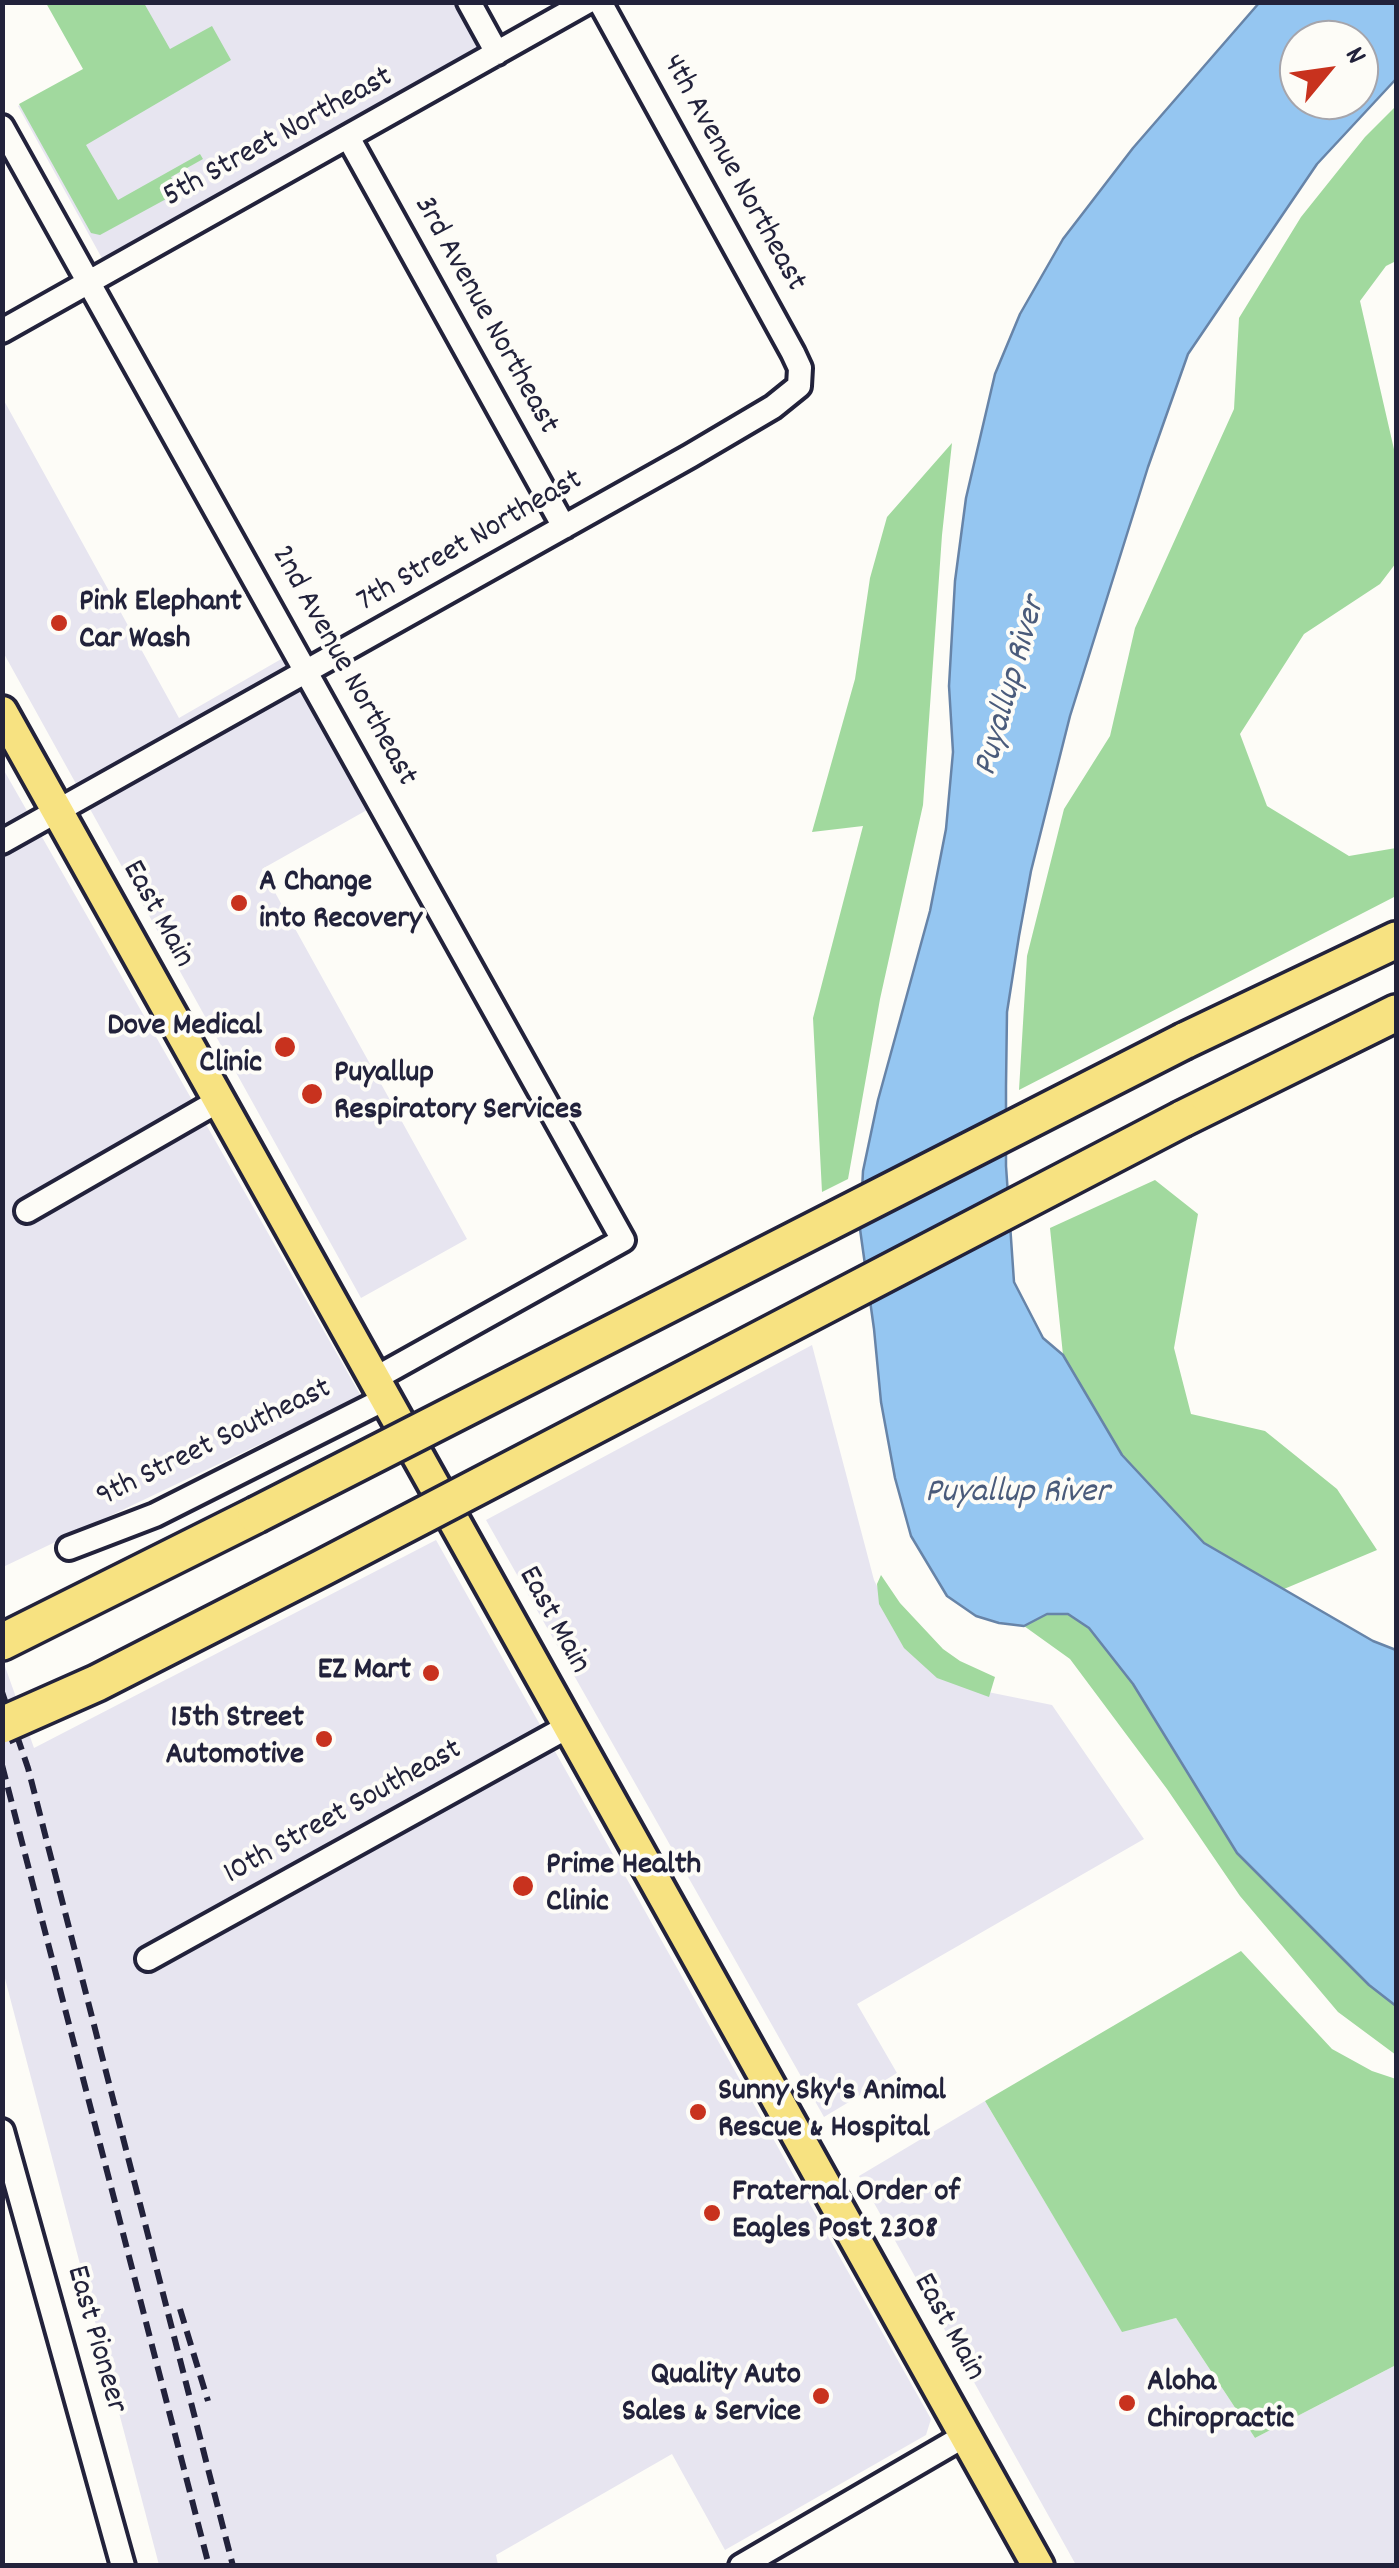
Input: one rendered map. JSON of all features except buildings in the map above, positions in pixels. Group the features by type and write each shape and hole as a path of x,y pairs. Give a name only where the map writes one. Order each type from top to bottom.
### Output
{"highway":[{"path":"2,1642 1184,1041 1396,940"},
{"path":"2,1725 98,1683 1182,1118 1396,1013"},
{"path":"2,1618 256,1515"},
{"path":"2,1746 322,1568"}],"main road":[{"name":"East Main","path":"2,712 1038,2566"}],"street":[{"path":"469,2 497,53"},
{"name":"5th Street Northeast","path":"2,331 587,2"},
{"name":"4th Avenue Northeast","path":"600,2 793,353 802,378"},
{"name":"2nd Avenue Northeast","path":"2,127 623,1240"},
{"name":"3rd Avenue Northeast","path":"348,137 564,527"},
{"name":"7th Street Northeast","path":"2,842 773,407 792,394 802,378"},
{"path":"27,1211 220,1100"},
{"name":"9th Street Southeast","path":"69,1548 155,1515 381,1388 623,1240"},
{"name":"10th Street Southeast","path":"148,1959 571,1725"},
{"name":"East Pioneer","path":"2,2131 124,2566"},
{"path":"741,2566 966,2435"}],"shaded area":[{"path":"49,3 469,3 497,53 109,271 18,106 85,69"},
{"path":"2,397 179,718 283,658 367,810 262,869 467,1239 361,1298 3,652"},
{"path":"2,767 361,1396 3,1567 2,1567"},
{"path":"812,1345 874,1580 906,1644 978,1690 1052,1705 1144,1839 857,2004 897,2073 824,2117 486,1520"},
{"path":"436,1540 931,2419 926,2435 725,2550 672,2454 496,2555 498,2565 159,2565 3,1971 2,1658 34,1748"},
{"path":"985,2101 1122,2331 1176,2318 1255,2438 1396,2365 1396,2565 1076,2565 859,2176"}],"green space":[{"path":"46,3 144,3 170,49 212,26 231,60 86,145 118,200 200,154 203,159 171,177 179,192 100,235 91,233 19,104 83,69"},
{"path":"1396,106 1396,261 1386,266 1360,301 1396,458 1396,563 1380,584 1304,634 1240,734 1267,806 1349,856 1396,848 1396,896 1019,1090 1027,956 1064,809 1110,736 1135,628 1234,409 1239,318 1301,217 1365,137"},
{"path":"952,443 923,805 880,999 848,1179 822,1192 813,1018 863,826 812,832 855,679 870,578 887,517"},
{"path":"1155,1180 1198,1214 1174,1348 1191,1414 1265,1431 1337,1489 1377,1550 1284,1589 1204,1543 1122,1455 1063,1355 1050,1228"},
{"path":"881,1575 900,1603 943,1649 995,1677 989,1697 937,1678 904,1648 879,1604 877,1584"},
{"path":"1047,1614 1068,1614 1089,1628 1133,1684 1268,1884 1369,1985 1396,2006 1396,2055 1338,2012 1240,1896 1167,1789 1070,1659 1024,1626"},
{"path":"1241,1951 1332,2049 1396,2079 1396,2365 1255,2438 1176,2318 1122,2332 985,2101"}],"water":[{"name":"Puyallup River","path":"1259,3 1396,3 1396,79 1379,97 1379,20 1279,20 1279,120 1358,120 1317,164 1188,354 1148,467 1070,716 1031,871 1007,1012 1006,1166 1014,1282 1043,1338 1063,1355 1122,1455 1204,1543 1373,1641 1396,1650 1396,2006 1369,1985 1237,1853 1133,1684 1089,1628 1068,1614 1047,1614 1024,1626 999,1623 976,1616 947,1596 911,1536 895,1478 881,1402 860,1229 863,1171 878,1100 930,911 946,829 953,752 949,686 955,581 966,498 995,374 1020,314 1063,239 1133,148"}],"railway":[{"path":"2,1692 28,1768 233,2566"},
{"path":"2,1765 209,2566"},
{"path":"180,2309 208,2401"}],"place":[{"name":"Pink Elephant Car Wash","path":"59,623"},
{"name":"A Change into Recovery","path":"239,903"},
{"name":"Dove Medical Clinic","path":"285,1047"},
{"name":"Puyallup Respiratory Services","path":"312,1094"},
{"name":"EZ Mart","path":"431,1673"},
{"name":"15th Street Automotive","path":"324,1739"},
{"name":"Prime Health Clinic","path":"523,1886"},
{"name":"Sunny Sky's Animal Rescue & Hospital","path":"698,2112"},
{"name":"Fraternal Order of Eagles Post 2308","path":"712,2213"},
{"name":"Quality Auto Sales & Service","path":"821,2396"},
{"name":"Aloha Chiropractic","path":"1127,2403"}]}
